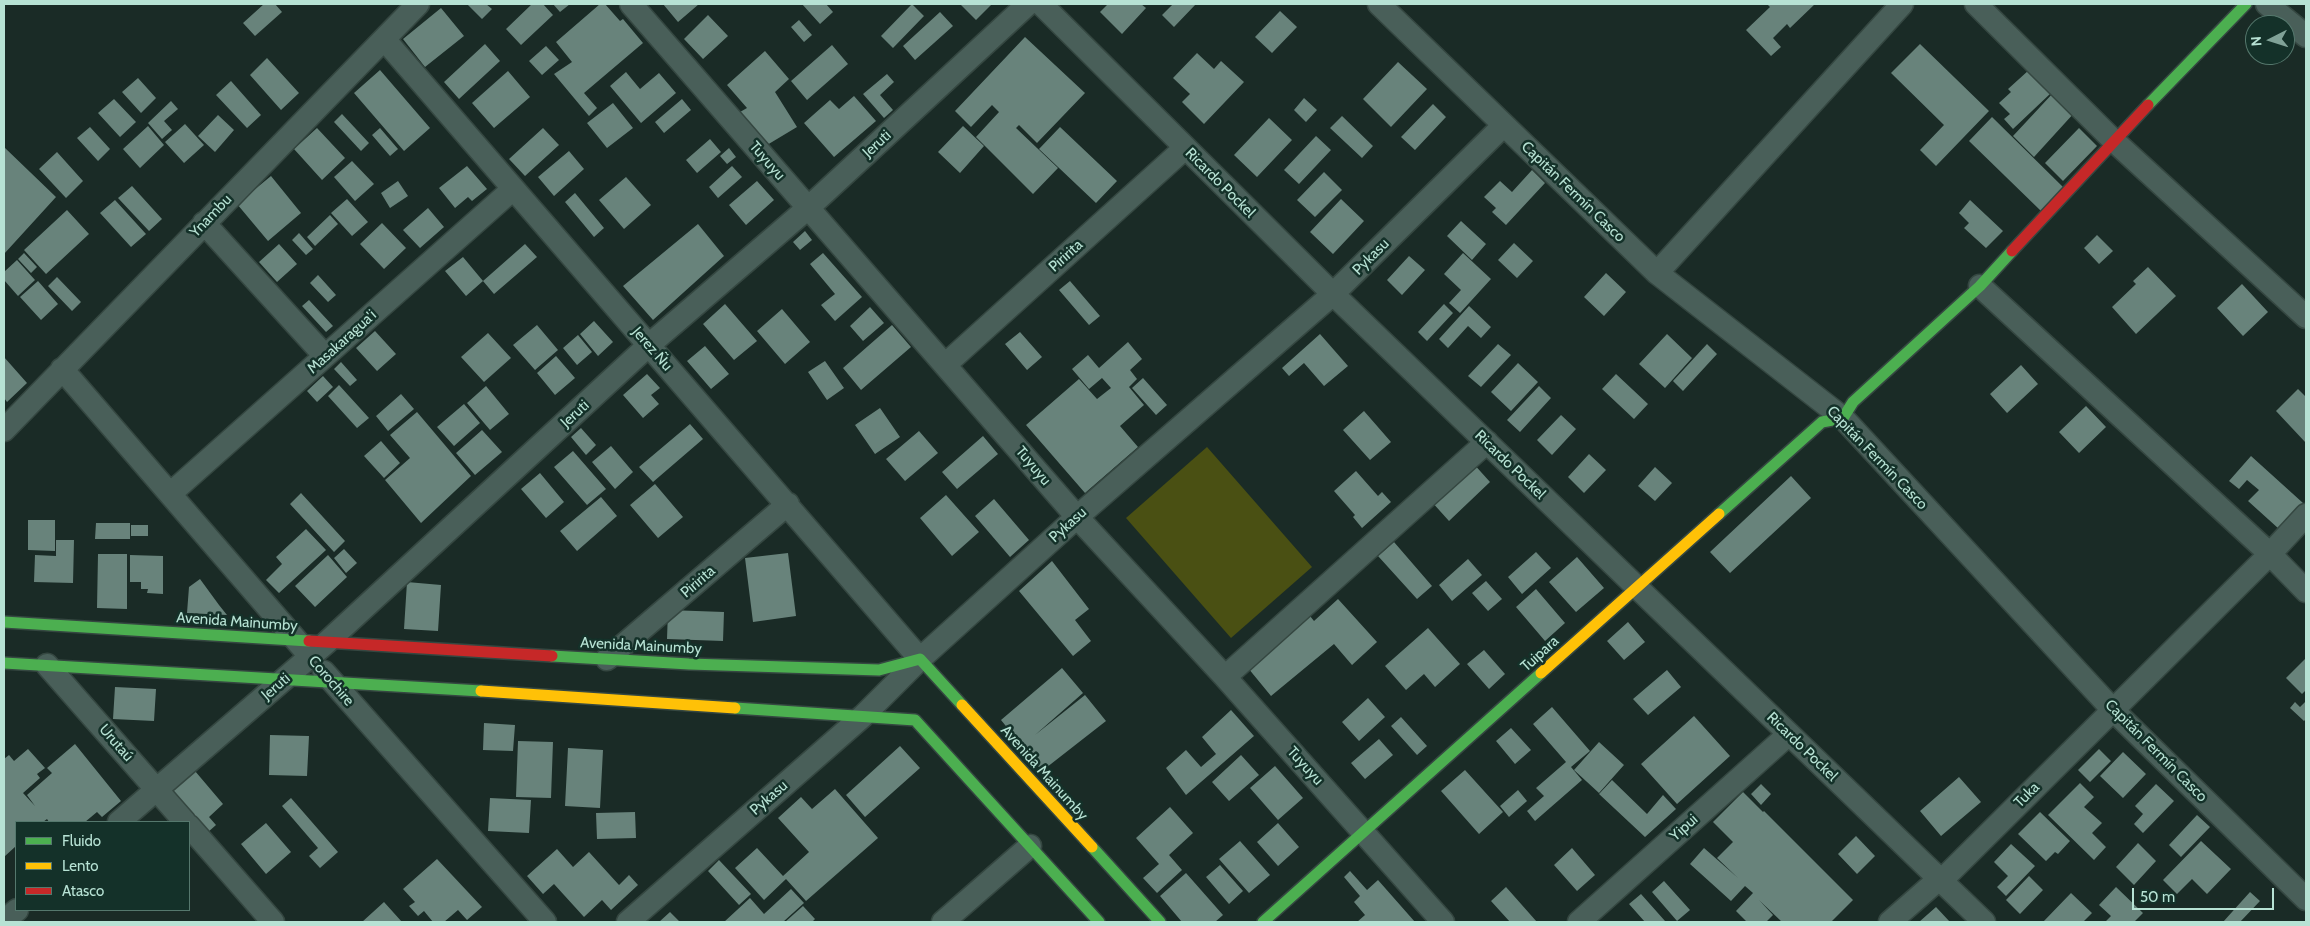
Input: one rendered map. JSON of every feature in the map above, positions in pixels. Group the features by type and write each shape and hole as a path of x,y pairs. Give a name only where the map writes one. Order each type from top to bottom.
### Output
{"street":[{"name":"Ynambu","path":"4,430 418,4"},
{"name":"Tuyuyu","path":"631,4 946,364 1077,518 1225,677 1443,922"},
{"name":"Jeruti","path":"120,821 285,678 311,647 649,346 808,208 1028,4"},
{"name":"Ricardo Pockel","path":"1041,4 1333,294 1984,922"},
{"name":"Capitán Fermín Casco","path":"1379,4 1657,273 1843,418 2113,710 2306,899"},
{"path":"1657,273 1902,4"},
{"path":"1976,4 2113,140 2306,317"},
{"path":"1843,418 1853,402 1980,286 2113,140 2246,4"},
{"path":"2268,4 2306,36"},
{"name":"Jerez Ñu","path":"384,39 920,658"},
{"name":"Pykasu","path":"628,922 863,716 920,658 1077,518 1333,294 1504,125"},
{"name":"Piririta","path":"946,364 1185,148"},
{"name":"Masakaragua'i","path":"170,494 513,189"},
{"path":"204,224 325,356"},
{"path":"1980,286 2270,554 2306,591"},
{"name":"Corochire","path":"62,369 170,494 311,647 331,681 545,922"},
{"name":"Tuipara","path":"1263,922 1822,422 1843,418"},
{"path":"1225,677 1487,442"},
{"name":"Piririta","path":"607,659 788,504"},
{"name":"Tuka","path":"1890,922 1940,880 2270,554 2306,515"},
{"name":"Avenida Mainumby","path":"4,622 311,647 879,670 920,658 1160,922"},
{"path":"4,663 285,678 915,720 1099,922"},
{"name":"Urutaú","path":"47,665 184,821"},
{"name":"Yipui","path":"1579,922 1789,734"},
{"path":"190,827 273,922"},
{"path":"943,922 1030,846"},
{"path":"4,921 16,911"}],"green space":[{"path":"1207,447 1312,567 1231,638 1126,518"}],"building":[{"path":"264,4 275,4 282,12 255,36 243,23"},
{"path":"467,4 486,4 492,9 482,19"},
{"path":"532,4 543,4 553,15 521,45 506,29"},
{"path":"553,4 570,4 560,12"},
{"path":"600,4 605,4 620,21 623,19 643,43 584,93 597,108 589,116 554,74 572,62 556,42"},
{"path":"663,4 699,4 678,22"},
{"path":"802,4 826,4 833,12 820,24"},
{"path":"912,4 924,16 893,48 881,36"},
{"path":"960,4 992,4 976,20"},
{"path":"1108,4 1141,4 1146,8 1122,34 1100,12"},
{"path":"1173,4 1196,4 1174,27 1162,15"},
{"path":"1767,4 1815,4 1790,28 1787,24 1773,38 1781,47 1771,56 1746,30 1770,7"},
{"path":"441,8 464,36 425,67 403,39"},
{"path":"1280,11 1297,27 1272,53 1255,37"},
{"path":"940,12 953,26 915,60 903,46"},
{"path":"708,15 728,36 703,59 684,39"},
{"path":"799,20 812,35 804,42 791,27"},
{"path":"1025,37 1085,93 1037,143 1019,125 1016,128 1058,168 1033,194 976,137 999,112 992,105 971,127 955,111"},
{"path":"485,44 500,61 459,99 444,82"},
{"path":"1920,44 1989,111 1936,166 1920,150 1944,125 1891,73"},
{"path":"832,45 848,64 807,100 791,81"},
{"path":"546,46 559,60 542,75 529,61"},
{"path":"765,51 789,79 775,92 797,127 762,148 740,112 747,108 727,85"},
{"path":"1197,53 1214,69 1221,61 1244,82 1204,124 1182,102 1190,94 1173,78"},
{"path":"267,58 299,93 281,110 250,75"},
{"path":"1398,62 1427,89 1391,127 1363,99"},
{"path":"380,70 430,128 404,151 354,93"},
{"path":"2029,70 2051,93 2013,129 2004,119 2010,114 1999,103 2011,92 2008,89"},
{"path":"508,71 530,97 494,128 472,103"},
{"path":"626,72 640,89 659,73 676,93 641,123 610,86"},
{"path":"887,74 894,82 880,95 893,110 884,118 863,94"},
{"path":"138,78 156,98 141,113 122,92"},
{"path":"231,81 261,115 247,128 216,95"},
{"path":"2054,92 2075,112 2034,157 2013,136"},
{"path":"854,96 876,121 834,157 804,123 830,100 839,109"},
{"path":"1304,98 1317,110 1306,122 1294,110"},
{"path":"114,99 136,122 120,137 98,113"},
{"path":"682,99 691,110 664,133 655,122"},
{"path":"171,101 178,109 164,121 172,130 162,139 148,123"},
{"path":"613,103 633,128 607,148 587,123"},
{"path":"1433,104 1446,117 1415,150 1401,137"},
{"path":"342,114 369,143 361,151 334,122"},
{"path":"218,115 234,130 215,152 198,136"},
{"path":"1342,116 1373,146 1362,158 1330,128"},
{"path":"1992,117 2064,188 2041,211 1969,141"},
{"path":"1269,118 1292,140 1257,177 1234,155"},
{"path":"185,124 204,145 184,163 165,142"},
{"path":"148,126 164,145 140,168 123,149"},
{"path":"963,126 984,146 960,173 938,152"},
{"path":"90,127 110,149 98,161 77,138"},
{"path":"1060,127 1117,181 1096,203 1039,149"},
{"path":"317,128 345,158 322,180 294,149"},
{"path":"380,128 398,149 390,156 372,135"},
{"path":"543,128 559,145 525,176 509,159"},
{"path":"2079,128 2097,146 2063,181 2045,163"},
{"path":"1316,136 1331,150 1299,184 1284,170"},
{"path":"710,139 721,152 697,173 686,160"},
{"path":"4,147 56,197 4,254"},
{"path":"729,148 736,157 727,164 720,156"},
{"path":"569,151 584,169 554,196 538,177"},
{"path":"57,152 83,181 66,198 39,169"},
{"path":"352,161 374,184 355,201 334,177"},
{"path":"467,166 487,189 472,201 468,197 455,208 439,188"},
{"path":"732,166 742,177 718,198 709,187"},
{"path":"1532,170 1545,183 1506,225 1492,212 1496,208 1484,197 1500,181 1512,192"},
{"path":"1324,172 1342,190 1315,217 1297,200"},
{"path":"271,176 301,213 268,241 237,204"},
{"path":"626,177 651,205 624,229 599,200"},
{"path":"398,181 408,196 390,208 381,193"},
{"path":"757,181 774,200 746,225 729,205"},
{"path":"132,186 162,219 149,231 118,198"},
{"path":"575,193 604,228 594,237 565,202"},
{"path":"347,199 368,222 352,236 331,213"},
{"path":"1341,199 1364,221 1333,254 1310,232"},
{"path":"115,200 146,234 131,247 100,213"},
{"path":"1970,200 2003,231 1986,248 1964,228 1969,223 1959,213"},
{"path":"428,208 444,227 420,248 403,230"},
{"path":"67,210 89,234 46,274 24,250"},
{"path":"330,215 338,224 315,246 307,237"},
{"path":"1461,221 1486,244 1472,260 1447,236"},
{"path":"382,223 406,248 384,269 360,244"},
{"path":"698,224 724,256 653,320 623,286"},
{"path":"805,231 812,240 800,250 793,242"},
{"path":"299,233 313,249 306,255 292,240"},
{"path":"2097,235 2113,251 2099,264 2084,248"},
{"path":"1514,243 1533,261 1517,278 1498,260"},
{"path":"279,244 297,264 277,282 259,262"},
{"path":"525,244 537,257 494,294 483,281"},
{"path":"24,253 37,267 31,273 18,259"},
{"path":"823,253 862,297 835,321 821,305 835,294 810,264"},
{"path":"1463,253 1491,279 1460,313 1449,303 1461,290 1444,274"},
{"path":"1409,256 1425,270 1402,295 1387,280"},
{"path":"463,257 483,281 466,296 445,271"},
{"path":"17,260 35,280 18,296 4,280 4,272"},
{"path":"2148,267 2176,296 2136,334 2112,307 2136,284 2133,281"},
{"path":"1606,273 1626,292 1604,316 1584,297"},
{"path":"318,275 336,295 328,302 310,283"},
{"path":"57,277 81,302 72,311 48,286"},
{"path":"38,281 58,304 41,320 20,297"},
{"path":"1070,281 1100,316 1089,325 1059,290"},
{"path":"2242,284 2268,312 2243,336 2217,308"},
{"path":"309,300 333,326 326,332 302,306"},
{"path":"725,304 757,341 734,360 703,324"},
{"path":"1444,304 1453,313 1427,341 1418,332"},
{"path":"1469,306 1491,327 1481,338 1468,326 1448,348 1439,339"},
{"path":"870,307 884,323 863,341 850,326"},
{"path":"782,309 810,342 785,364 757,331"},
{"path":"594,321 613,342 598,356 580,334"},
{"path":"537,325 558,350 535,370 513,345"},
{"path":"892,325 911,347 861,390 843,368"},
{"path":"375,331 396,354 377,371 356,348"},
{"path":"1020,332 1042,357 1027,370 1005,344"},
{"path":"488,333 511,358 484,382 461,357"},
{"path":"1320,334 1348,366 1324,386 1304,363 1289,376 1282,368"},
{"path":"1667,334 1692,358 1665,388 1639,364"},
{"path":"578,335 592,352 577,365 563,348"},
{"path":"1128,342 1142,359 1130,370 1137,379 1129,387 1144,405 1120,426 1138,447 1085,493 1026,425 1079,379 1097,399 1111,388 1102,378 1089,389 1072,369 1088,355 1099,368"},
{"path":"1498,344 1511,355 1481,387 1468,376"},
{"path":"1707,344 1717,354 1683,391 1673,381"},
{"path":"705,346 729,374 711,389 687,361"},
{"path":"556,356 575,378 555,395 537,373"},
{"path":"4,357 27,383 7,402 4,398"},
{"path":"825,361 844,388 827,400 808,372"},
{"path":"341,362 357,380 350,386 334,369"},
{"path":"1518,363 1538,382 1511,411 1491,392"},
{"path":"2021,365 2038,384 2007,413 1990,394"},
{"path":"647,374 660,388 651,395 659,404 643,418 623,395"},
{"path":"1616,374 1648,404 1634,419 1602,389"},
{"path":"323,376 333,387 317,402 307,391"},
{"path":"1143,378 1167,405 1156,415 1132,388"},
{"path":"339,385 369,418 357,428 328,396"},
{"path":"486,386 509,414 490,430 467,403"},
{"path":"1539,386 1551,398 1520,432 1507,420"},
{"path":"2298,389 2306,397 2306,443 2276,411"},
{"path":"401,394 414,409 388,431 376,416"},
{"path":"464,404 480,423 454,446 437,427"},
{"path":"2086,406 2106,427 2079,453 2059,432"},
{"path":"880,408 900,437 875,454 855,425"},
{"path":"1364,411 1391,442 1370,460 1343,430"},
{"path":"417,412 471,476 421,523 385,480 410,458 390,435"},
{"path":"1561,415 1576,429 1552,455 1537,440"},
{"path":"690,424 703,439 653,482 639,467"},
{"path":"581,428 596,445 586,455 571,437"},
{"path":"482,430 502,452 475,475 456,453"},
{"path":"919,431 938,453 905,481 886,459"},
{"path":"983,436 998,454 957,489 942,472"},
{"path":"381,441 400,463 384,478 364,456"},
{"path":"611,446 633,472 615,489 592,462"},
{"path":"573,451 606,489 587,505 554,467"},
{"path":"1589,454 1606,470 1584,493 1568,477"},
{"path":"2251,456 2303,503 2279,529 2248,501 2259,490 2247,480 2239,489 2229,481"},
{"path":"1472,462 1490,482 1449,521 1431,501"},
{"path":"1655,467 1672,483 1655,501 1638,486"},
{"path":"1356,471 1378,496 1382,492 1391,502 1362,528 1353,517 1355,515 1334,491"},
{"path":"540,473 564,502 546,518 521,489"},
{"path":"1791,476 1811,498 1730,573 1710,552"},
{"path":"655,484 683,517 658,538 630,505"},
{"path":"301,493 345,541 334,552 290,504"},
{"path":"946,495 979,532 952,556 920,518"},
{"path":"601,497 617,516 577,551 560,531"},
{"path":"994,499 1029,540 1010,557 975,516"},
{"path":"28,520 55,520 55,551 28,550"},
{"path":"96,523 130,523 130,539 95,539"},
{"path":"131,525 148,525 148,536 131,536"},
{"path":"306,529 326,550 279,593 266,580 282,564 276,557"},
{"path":"56,540 74,540 73,583 34,582 35,555 56,556"},
{"path":"1394,542 1432,586 1417,599 1378,556"},
{"path":"344,549 357,563 346,573 334,558"},
{"path":"1536,552 1551,568 1522,594 1508,577"},
{"path":"788,553 796,616 753,622 745,558"},
{"path":"98,554 127,554 127,609 97,608"},
{"path":"130,555 163,556 163,594 147,593 148,589 141,589 141,582 130,582"},
{"path":"328,555 347,577 315,607 295,586"},
{"path":"1577,557 1604,588 1576,612 1549,582"},
{"path":"1468,559 1482,575 1452,601 1439,585"},
{"path":"1052,561 1089,609 1075,620 1091,641 1073,656 1019,591"},
{"path":"200,579 227,615 187,613 189,587"},
{"path":"1486,581 1502,599 1488,611 1472,593"},
{"path":"407,582 441,585 438,631 404,629"},
{"path":"1536,589 1565,623 1545,641 1516,607"},
{"path":"1338,599 1377,642 1352,665 1334,644 1271,696 1248,668 1310,616 1314,621"},
{"path":"668,610 724,612 723,641 667,639"},
{"path":"1628,622 1645,642 1624,660 1607,641"},
{"path":"1428,628 1460,664 1435,687 1424,674 1406,690 1385,666"},
{"path":"1484,650 1505,674 1489,689 1467,664"},
{"path":"2306,658 2306,690 2302,694 2286,678"},
{"path":"1062,668 1083,693 1035,735 1085,695 1106,721 1042,771 1001,720"},
{"path":"1667,670 1681,687 1648,715 1633,699"},
{"path":"115,687 156,689 154,721 113,719"},
{"path":"1368,698 1385,717 1359,741 1342,722"},
{"path":"2306,701 2306,719 2304,721 2290,708 2295,702 2300,707"},
{"path":"1552,707 1590,751 1571,767 1582,780 1535,821 1527,811 1544,796 1536,788 1566,762 1533,724"},
{"path":"1231,710 1254,736 1186,795 1166,768 1186,750 1201,767 1216,754 1202,737"},
{"path":"1694,716 1730,756 1677,804 1641,764"},
{"path":"1401,717 1427,746 1417,755 1391,726"},
{"path":"484,723 515,725 513,751 483,750"},
{"path":"1511,728 1531,750 1515,764 1496,741"},
{"path":"270,735 309,736 307,776 269,775"},
{"path":"1379,739 1393,755 1365,779 1351,763"},
{"path":"518,741 553,742 551,798 516,797"},
{"path":"1599,742 1624,765 1599,793 1574,770"},
{"path":"75,744 121,801 102,817 97,812 86,821 48,821 47,819 44,821 15,821 15,847 4,857 4,759 9,755 14,761 28,749 45,768 37,774 40,778 23,793 35,806 27,795 52,773 47,768"},
{"path":"900,746 920,768 865,817 846,795"},
{"path":"568,748 603,750 600,808 565,806"},
{"path":"2099,749 2111,761 2090,782 2078,770"},
{"path":"2123,752 2146,774 2123,798 2100,776"},
{"path":"1241,755 1259,775 1229,801 1212,782"},
{"path":"1275,766 1303,798 1278,820 1250,788"},
{"path":"1465,770 1503,812 1479,834 1441,791"},
{"path":"195,771 223,804 209,817 216,825 207,833 171,792"},
{"path":"1959,777 1981,802 1941,836 1920,811"},
{"path":"1612,780 1647,814 1663,795 1676,809 1645,837 1599,794"},
{"path":"2080,783 2094,797 2084,807 2102,823 2092,833 2106,847 2094,860 2048,815"},
{"path":"1761,784 1771,794 1761,805 1751,794"},
{"path":"2156,784 2174,801 2143,833 2134,824 2143,814 2135,806"},
{"path":"835,789 878,838 806,901 786,879 764,900 735,868 757,848 783,876 809,852 778,818 801,797 812,809"},
{"path":"1518,790 1527,801 1509,817 1500,806"},
{"path":"1743,792 1853,900 1831,922 1782,922 1759,900 1773,915 1766,922 1747,922 1736,911 1753,893 1745,886 1731,901 1690,864 1704,848 1738,878 1717,858 1733,842 1713,822"},
{"path":"291,798 338,852 320,868 309,856 318,848 282,806"},
{"path":"490,798 531,800 529,833 488,831"},
{"path":"1170,807 1193,833 1169,855 1182,870 1157,893 1143,878 1159,864 1136,838"},
{"path":"635,812 636,838 597,839 596,813"},
{"path":"2040,812 2070,841 2058,854 2055,852 2046,861 2018,834"},
{"path":"2197,815 2210,827 2181,857 2169,845"},
{"path":"266,823 291,852 266,874 241,844"},
{"path":"1278,823 1299,847 1278,866 1257,842"},
{"path":"1856,836 1875,856 1857,874 1838,854"},
{"path":"1240,841 1270,875 1249,893 1219,859"},
{"path":"2201,841 2231,869 2207,894 2192,879 2177,894 2163,880"},
{"path":"2138,843 2156,861 2134,885 2116,867"},
{"path":"2011,844 2035,866 2006,896 1997,887 2008,876 1994,862"},
{"path":"1572,848 1595,875 1577,891 1554,865"},
{"path":"557,849 573,867 589,852 619,885 629,875 638,885 611,910 602,900 584,917 554,884 543,894 527,876"},
{"path":"437,859 482,907 467,920 458,910 444,922 433,922 424,911 418,916 409,906 415,902 403,889"},
{"path":"719,860 751,894 739,905 708,871"},
{"path":"1220,865 1243,891 1229,904 1206,877"},
{"path":"1350,871 1367,890 1378,880 1415,922 1357,922 1365,915 1354,902 1360,896 1344,877"},
{"path":"1186,873 1223,915 1215,922 1182,922 1160,896"},
{"path":"2029,876 2043,890 2020,914 2006,900"},
{"path":"1664,881 1690,910 1677,921 1652,892"},
{"path":"1506,887 1537,922 1510,922 1491,901"},
{"path":"2116,887 2143,913 2134,922 2105,922 2111,916 2099,905"},
{"path":"791,889 804,903 783,922 724,922 750,898 764,914"},
{"path":"2250,892 2260,901 2240,922 2223,922"},
{"path":"2071,893 2092,913 2083,922 2043,922"},
{"path":"1641,894 1665,921 1645,922 1629,904"},
{"path":"384,902 402,922 362,922"},
{"path":"803,906 815,919 812,922 785,922"},
{"path":"1936,907 1950,922 1919,922"},
{"path":"670,912 680,922 659,922"}],"traffic: fast":[{"path":"2148,105 2246,4"},
{"path":"1719,514 1822,422 1843,418 1853,402 1980,286 2012,251"},
{"path":"4,622 309,641"},
{"path":"552,656 689,664 879,670 920,659 962,705"},
{"path":"4,663 481,691"},
{"path":"1263,922 1541,673"},
{"path":"735,708 915,720 1099,922"},
{"path":"1092,847 1160,922"}],"traffic: slow":[{"path":"1541,673 1719,514"},
{"path":"481,691 735,708"},
{"path":"962,705 1092,847"}],"traffic: jam":[{"path":"2012,251 2148,105"},
{"path":"309,641 552,656"}]}
